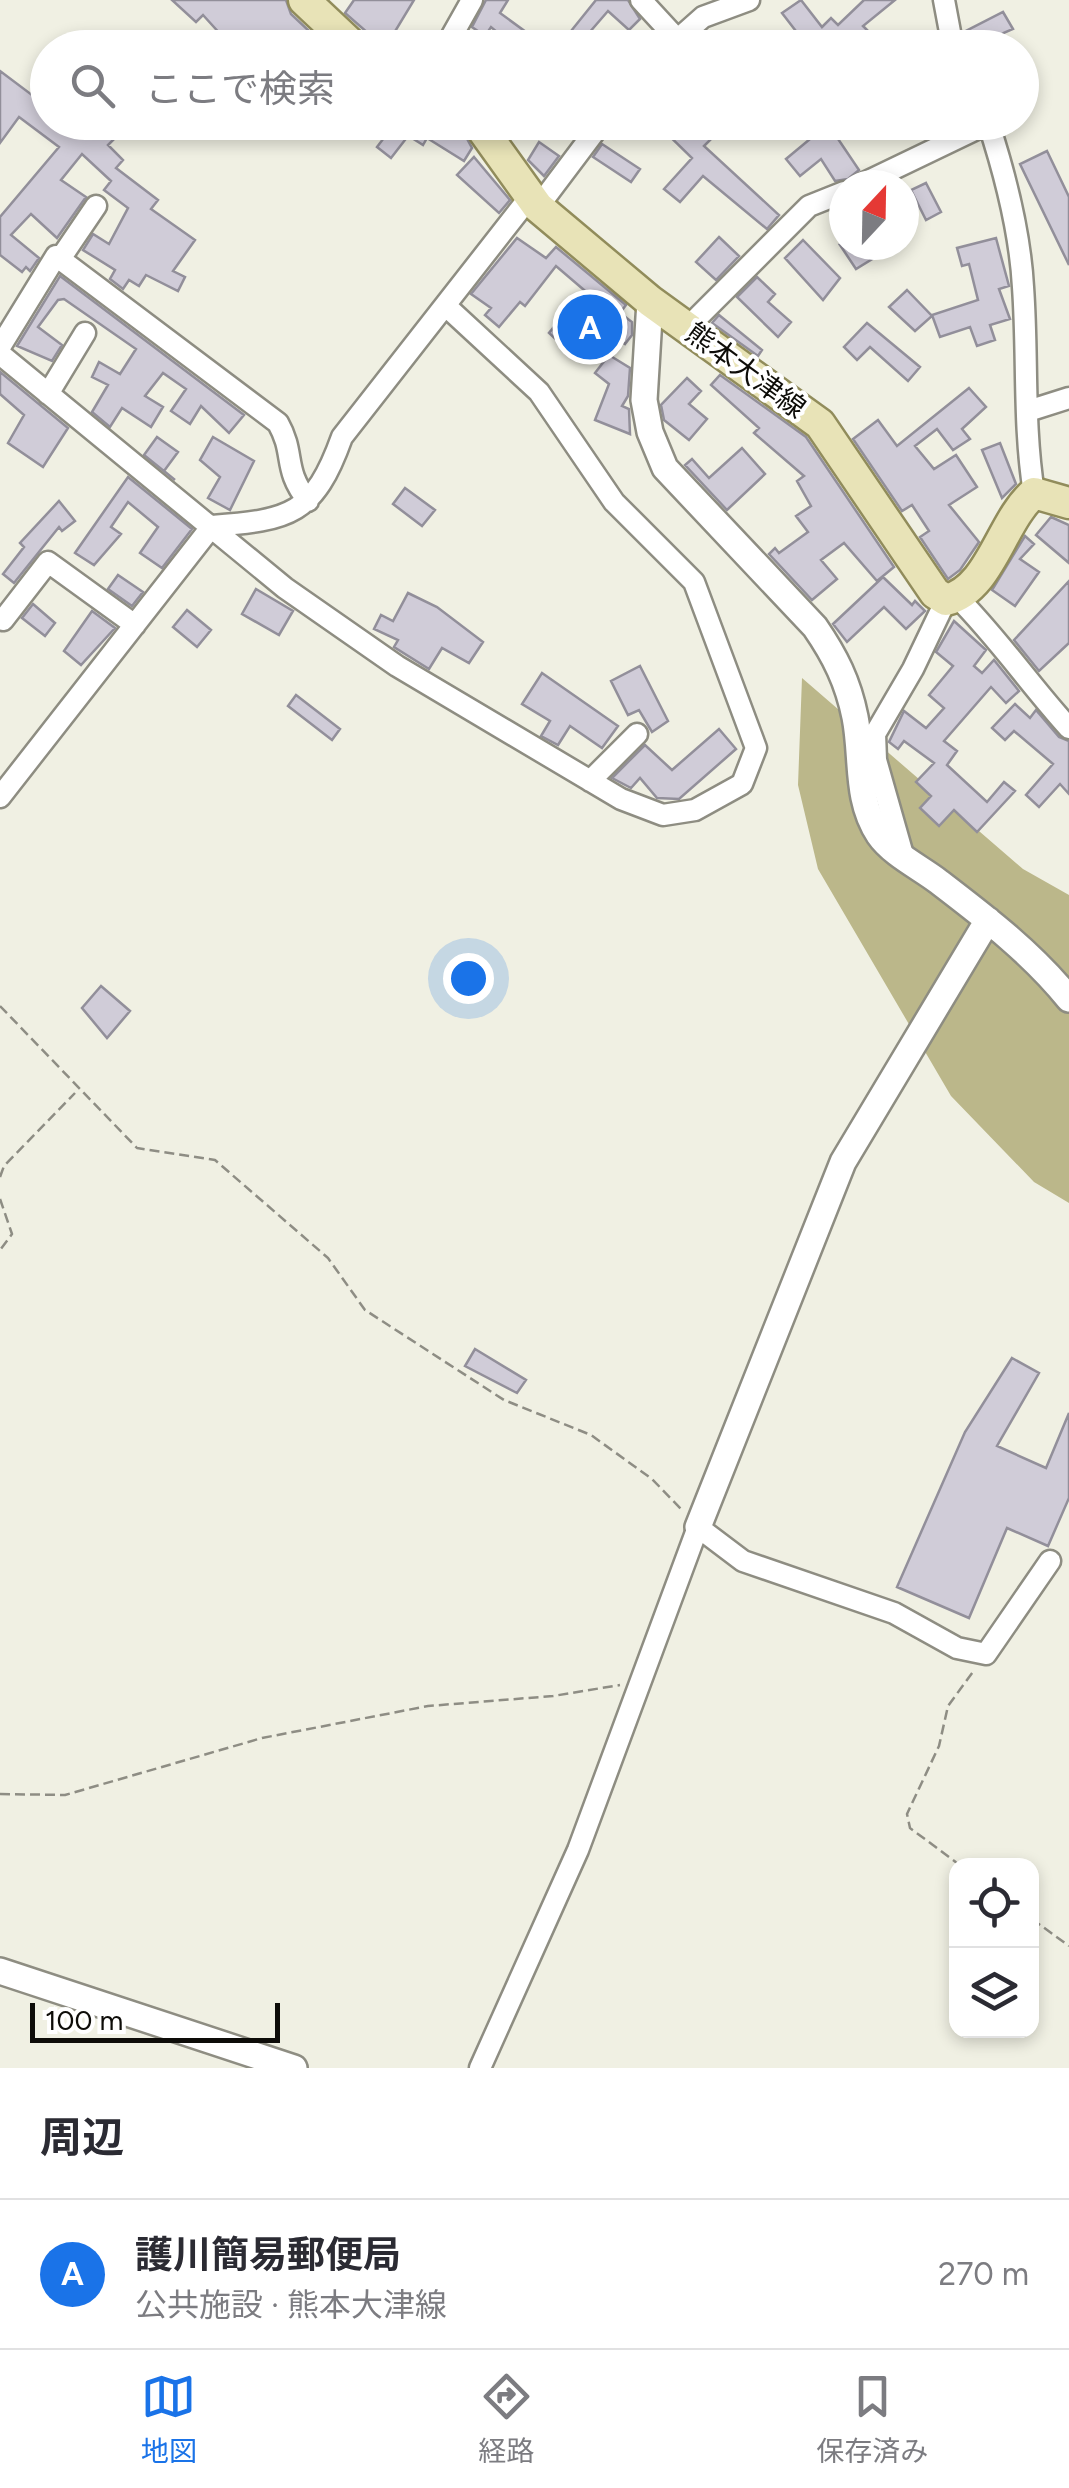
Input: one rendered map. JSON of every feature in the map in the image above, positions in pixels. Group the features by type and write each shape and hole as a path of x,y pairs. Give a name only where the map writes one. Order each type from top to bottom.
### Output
{"main road":[{"path":"304,0 336,30"},
{"name":"熊本大津線","path":"491,140 534,202 650,302 820,424 935,593 951,599"},
{"path":"951,599 984,569 1016,512 1034,493 1069,503"}],"street":[{"path":"455,30 472,0"},
{"path":"641,0 663,30"},
{"path":"688,30 703,17 749,0"},
{"path":"944,0 950,30"},
{"path":"0,797 212,526 272,521 308,501 332,466 342,437 587,140"},
{"path":"891,170 954,140"},
{"path":"994,140 1023,282 1027,452 1034,493"},
{"path":"687,328 809,206 829,198"},
{"path":"60,258 96,206"},
{"path":"308,501 290,478 287,439 278,424 56,256 0,350 48,394 285,588 397,666 590,781 663,815 695,810 742,784 756,748 694,582 614,502 539,392 447,307"},
{"path":"650,302 644,400 650,432 665,468 815,628 834,654 856,720 867,816 882,840 1044,967 1069,999"},
{"path":"48,394 85,333"},
{"path":"1028,411 1069,398"},
{"path":"3,620 48,562 135,625"},
{"path":"903,855 876,760 875,734 951,599 1002,642 1069,728"},
{"path":"590,781 637,734"},
{"path":"480,2068 578,1850 698,1527 842,1162 988,920"},
{"path":"698,1527 742,1561 894,1612 958,1648 986,1654 1050,1561"},
{"path":"0,1970 294,2068"}],"path":[{"path":"0,1006 77,1091 137,1148 215,1160 328,1258 364,1310 504,1400 592,1435 652,1479 698,1527"},
{"path":"0,1177 4,1166 77,1091"},
{"path":"0,1199 12,1234 0,1250"},
{"path":"950,1858 910,1828 908,1814 939,1746 948,1706 986,1654"},
{"path":"0,1794 65,1795 262,1738 428,1706 553,1696 641,1680"},
{"path":"1039,1924 1069,1946"}],"shaded area":[{"path":"802,678 1023,869 1069,895 1069,1203 1034,1182 951,1096 818,869 798,785"}],"building":[{"path":"172,0 286,0 291,14 308,30 217,30 203,15 196,22"},
{"path":"354,0 414,0 396,30 364,30 345,13"},
{"path":"486,0 508,0 500,13 523,30 476,30 472,27"},
{"path":"596,0 628,0 640,19 629,30 608,11 592,30 572,30"},
{"path":"801,0 822,27 831,18 838,25 864,0 895,0 863,26 867,30 795,30 782,13"},
{"path":"1003,12 1013,29 1011,30 968,30"},
{"path":"0,71 30,94 30,125 19,117 0,143"},
{"path":"50,140 113,140 108,145 123,160 116,168 158,200 151,209 195,240 173,271 185,277 178,291 146,275 139,286 129,280 123,289 110,279 115,270 83,250 93,234 109,244 128,208 104,190 111,181 82,154 61,180 86,197 57,238 31,214 11,235 39,258 30,271 26,267 22,272 0,255 0,217 59,147"},
{"path":"382,140 405,140 391,158 377,147"},
{"path":"430,140 468,140 472,148 464,161"},
{"path":"674,140 710,140 704,146 779,215 767,229 703,176 680,202 664,189 692,158"},
{"path":"809,140 839,140 859,170 829,172 821,159 800,176 786,159"},
{"path":"539,142 559,156 544,176 528,160"},
{"path":"602,144 640,169 631,182 593,157"},
{"path":"1047,151 1069,197 1069,265 1020,164"},
{"path":"474,157 510,200 499,213 457,175"},
{"path":"926,183 941,212 926,220 919,206 919,186"},
{"path":"719,237 739,256 716,280 696,262"},
{"path":"517,238 546,258 556,247 626,305 620,313 632,322 632,335 625,344 588,317 563,346 549,333 584,290 556,266 525,306 520,302 499,327 485,315 491,308 471,294"},
{"path":"996,238 1009,286 999,289 1010,319 990,325 995,340 977,346 970,327 940,337 932,315 978,300 969,264 962,266 957,248"},
{"path":"803,240 840,278 823,300 785,258"},
{"path":"850,260 871,260 856,269"},
{"path":"60,276 244,415 229,433 201,406 190,424 171,411 186,389 163,373 145,396 163,407 151,427 122,408 110,427 92,412 108,385 92,377 99,362 120,374 136,349 64,299 58,300 38,327 62,345 52,361 17,346"},
{"path":"757,277 775,294 768,302 791,322 778,337 737,297"},
{"path":"907,290 932,316 915,331 889,307"},
{"path":"719,315 762,350 758,356 712,323"},
{"path":"867,323 920,367 908,381 870,347 857,360 844,347"},
{"path":"609,355 630,368 628,396 622,406 629,409 630,434 595,420 609,384 595,373"},
{"path":"0,372 68,428 43,467 8,443 24,415 0,394"},
{"path":"720,375 806,437 894,567 877,581 844,543 821,560 837,579 812,600 769,554 775,548 779,553 808,532 796,516 811,506 797,481 804,476 754,433 759,428 711,385"},
{"path":"687,378 701,391 689,404 707,419 689,440 664,420 661,405"},
{"path":"969,388 986,407 962,429 970,439 953,450 937,429 915,446 934,469 956,455 977,487 949,505 979,542 960,570 948,579 920,537 929,531 912,505 902,511 853,439 878,420 897,446"},
{"path":"157,437 178,452 164,471 175,480 144,455"},
{"path":"213,437 254,461 230,510 208,498 220,477 200,460"},
{"path":"1000,443 1016,484 1002,498 982,450"},
{"path":"742,448 765,474 727,510 685,465 692,459 709,478"},
{"path":"128,477 192,529 162,568 140,553 158,527 128,502 111,527 121,534 94,565 75,553"},
{"path":"405,488 435,510 422,526 393,504"},
{"path":"59,501 75,521 62,531 59,527 14,583 3,574 24,547 20,543"},
{"path":"1051,517 1069,525 1069,563 1036,535"},
{"path":"1025,536 1034,544 1020,559 1039,572 1015,606 992,590"},
{"path":"118,575 143,592 132,606 108,589"},
{"path":"883,577 912,605 915,601 925,611 906,629 884,607 847,642 833,624"},
{"path":"1069,581 1069,643 1039,671 1014,640"},
{"path":"256,589 293,611 279,635 242,614"},
{"path":"408,593 437,607 483,642 469,663 442,648 429,669 394,647 398,640 374,629 381,615 393,621"},
{"path":"33,604 55,623 45,636 22,618"},
{"path":"187,610 211,630 197,647 173,627"},
{"path":"92,611 115,628 81,665 64,651"},
{"path":"954,621 986,650 974,666 982,673 994,660 1019,691 1006,703 991,687 944,741 957,751 947,765 987,802 1004,782 1015,791 977,832 954,810 939,826 920,808 931,796 916,782 934,763 904,741 898,749 889,742 904,711 926,728 944,708 929,695 953,666 936,652"},
{"path":"640,666 668,721 652,732 639,710 628,715 611,681"},
{"path":"542,673 618,726 602,748 570,726 558,745 541,736 550,721 522,704"},
{"path":"296,695 340,729 332,740 288,706"},
{"path":"1015,704 1030,718 1036,710 1059,737 1069,741 1069,794 1060,784 1039,807 1026,795 1053,764 1014,731 1005,740 992,728"},
{"path":"719,729 736,749 679,799 657,798 640,778 631,788 612,778 645,745 672,770"},
{"path":"101,986 130,1011 107,1038 82,1008"},
{"path":"475,1349 526,1380 517,1393 465,1366"},
{"path":"1012,1358 1039,1373 997,1446 1046,1468 1069,1413 1069,1498 1048,1546 1007,1528 969,1618 897,1587 965,1432"}],"place":[{"name":"護川簡易郵便局","path":"590,327"}]}
